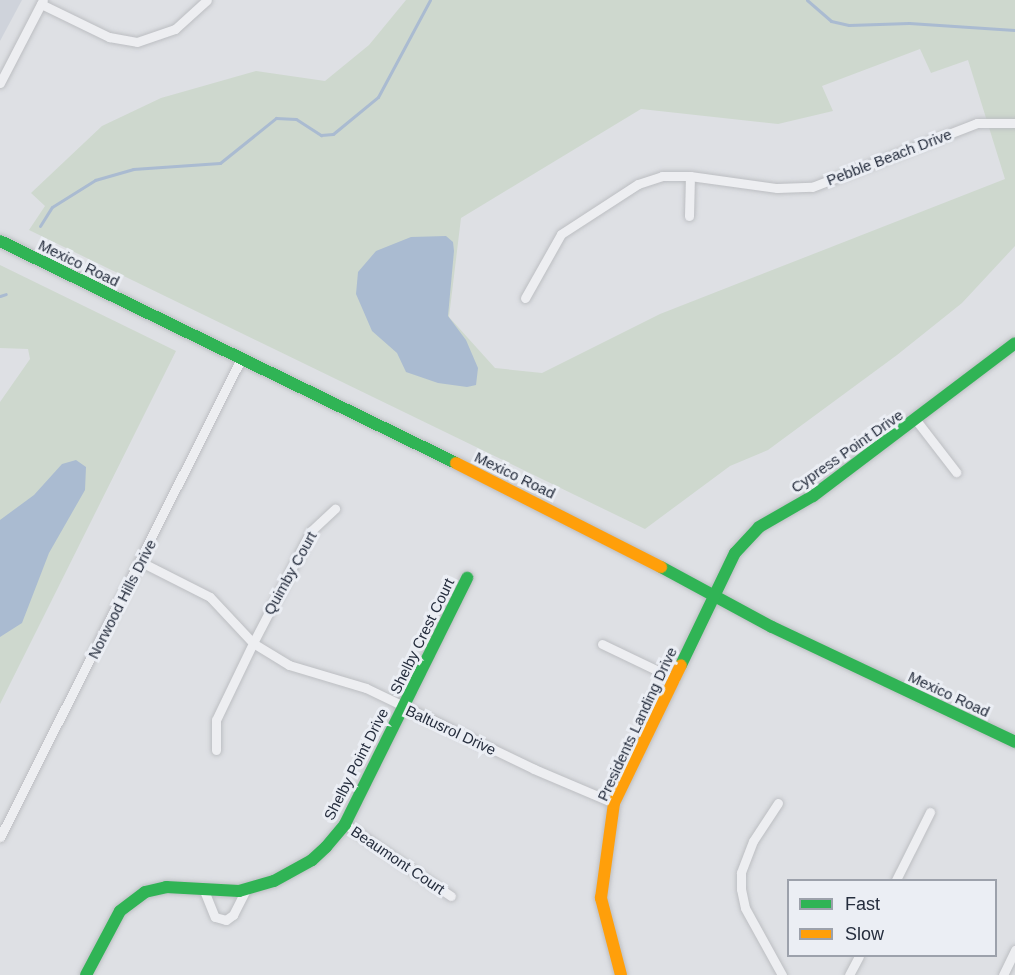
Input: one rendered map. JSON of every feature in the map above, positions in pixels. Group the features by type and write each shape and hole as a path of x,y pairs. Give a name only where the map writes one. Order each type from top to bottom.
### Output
{"street":[{"path":"0,83 42,2 109,37 137,42 175,29 207,0"},
{"name":"Pebble Beach Drive","path":"525,298 551,246 573,223 638,184 662,176 690,176 777,188 812,187 977,123 1015,123"},
{"path":"689,216 690,176"},
{"name":"Mexico Road","path":"0,241 585,525 715,597 1015,742"},
{"name":"Cypress Point Drive","path":"715,597 735,553 759,527 813,496 1015,343"},
{"name":"Norwood Hills Drive","path":"0,837 141,562 241,359"},
{"path":"916,420 956,472"},
{"name":"Quimby Court","path":"216,750 216,720 253,643 311,531 335,509"},
{"name":"Baltusrol Drive","path":"141,562 220,604 253,643 289,665 366,688 403,708 614,803"},
{"name":"Shelby Crest Court","path":"403,708 467,578"},
{"name":"Presidents Landing Drive","path":"618,974 601,898 614,803 715,597"},
{"path":"602,644 675,679"},
{"name":"Shelby Point Drive","path":"86,975 112,924 132,900 166,886 246,889 274,881 312,860 345,824 403,708"},
{"path":"778,803 753,841 741,873 741,889 745,908 782,975"},
{"path":"896,879 930,812"},
{"name":"Beaumont Court","path":"345,824 451,896"},
{"path":"203,888 215,917 226,920 233,915 246,889"},
{"path":"1003,975 1015,950"},
{"path":"849,975 858,957"}],"shaded area":[{"path":"0,0 22,0 0,41"},
{"path":"406,0 1015,0 1015,246 962,303 897,355 768,450 730,466 645,529 29,230 45,206 31,193 102,126 161,98 256,71 325,81 369,45","holes":["920,49 931,73 968,60 1005,179 660,314 542,373 495,368 449,317 461,218 641,109 778,124 833,111 822,86"]},
{"path":"0,265 176,351 0,704 0,402 30,359 28,349 0,348"}],"water":[{"path":"446,236 453,242 454,251 448,316 466,340 478,368 476,385 467,387 438,383 406,372 397,353 372,331 356,294 358,272 376,251 411,237"},
{"path":"76,460 86,467 85,490 49,553 22,623 0,637 0,520 34,495 62,464"}],"waterway":[{"path":"40,226 52,207 95,180 133,169 220,163 276,118 296,119 321,135 333,134 378,97 430,0"},
{"path":"807,0 831,21 849,25 909,23 1015,30"},
{"path":"0,296 6,294"}],"traffic: fast":[{"path":"0,241 456,463"},
{"path":"681,665 735,553 759,527 813,496 1015,343"},
{"path":"661,567 772,627 1015,742"},
{"path":"86,975 120,911 145,892 166,887 239,891 274,881 312,860 326,847 345,824 467,578"}],"traffic: slow":[{"path":"456,463 661,567"},
{"path":"621,975 601,898 614,803 681,665"}]}
